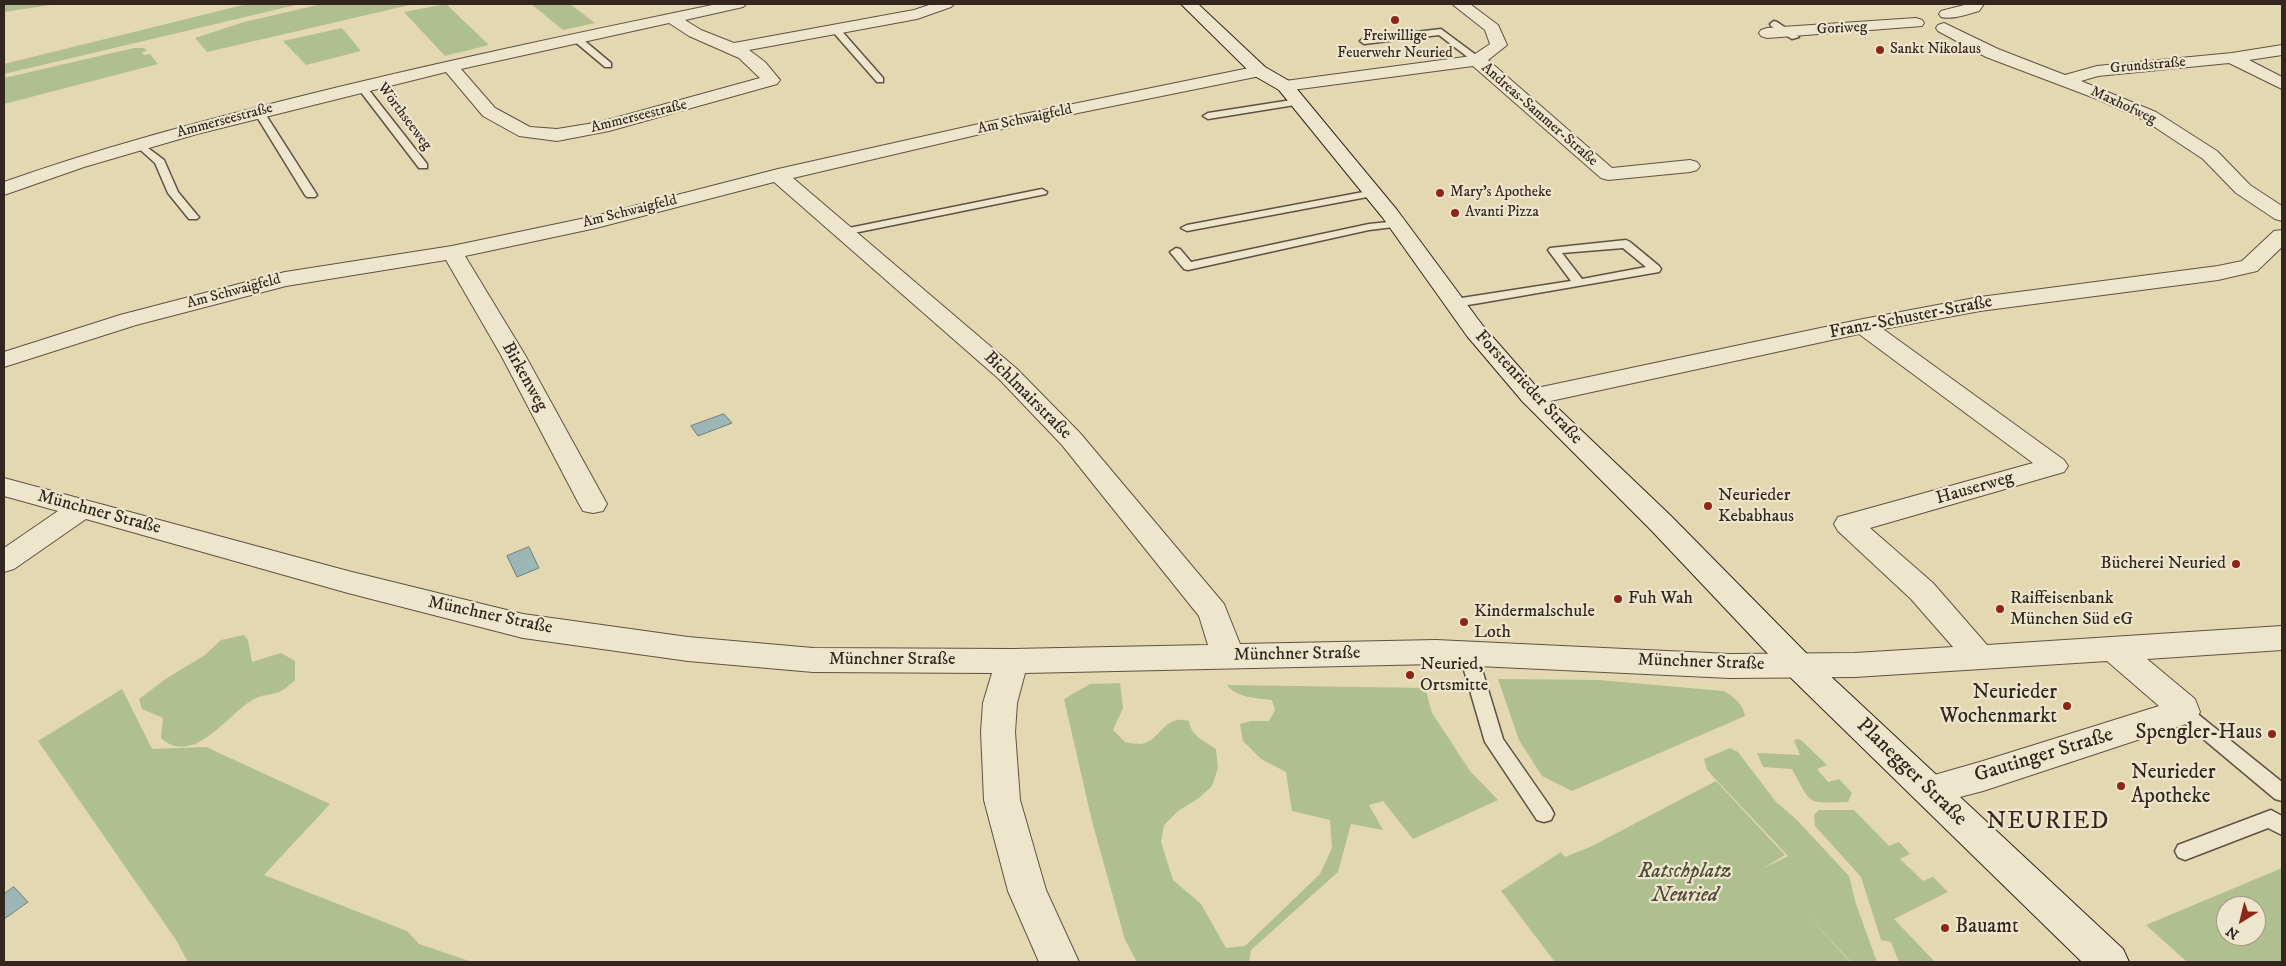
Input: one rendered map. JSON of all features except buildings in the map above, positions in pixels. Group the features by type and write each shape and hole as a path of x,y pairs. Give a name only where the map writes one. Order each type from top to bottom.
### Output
{"street":[{"name":"Ammerseestraße","path":"4,188 140,145 259,112 450,66 738,4"},
{"path":"733,48 917,14 946,4"},
{"name":"Forstenrieder Straße","path":"1189,4 1260,71 1291,94 1374,193 1475,331 1532,397 1661,523 1800,666"},
{"path":"1291,94 1476,60 1499,45 1492,28 1460,4"},
{"name":"Goriweg","path":"1780,31 1933,17 1965,11 1974,8 1976,4"},
{"name":"Maxhofweg","path":"1933,17 1992,53 2138,110 2183,136 2210,155 2243,189 2282,215"},
{"name":"Ammerseestraße","path":"450,66 489,112 526,132 558,135 602,127 685,106 771,80 763,68 749,56 695,33 671,18"},
{"name":"Grundstraße","path":"2065,80 2097,71 2232,58 2282,50"},
{"path":"2232,58 2282,84"},
{"name":"Andreas-Sammer-Straße","path":"1476,60 1608,174 1690,166"},
{"name":"Forstenrieder Straße","path":"1278,64 1284,71 1291,94"},
{"name":"Am Schwaigfeld","path":"4,360 128,320 285,279 452,252 596,222 778,175 1047,114 1260,71"},
{"name":"Bichlmairstraße","path":"778,175 1008,374 1071,439 1213,612 1223,638 1226,657"},
{"name":"Franz-Schuster-Straße","path":"1532,397 1863,326 1980,304 2218,273 2249,266 2282,236"},
{"name":"Birkenweg","path":"452,252 513,355 593,504"},
{"name":"Hauserweg","path":"1863,326 2054,466 1848,524 1922,591 1952,623 1980,658"},
{"name":"Münchner Straße","path":"4,487 348,582 524,626 688,649 812,660 1012,661 1468,653 1730,666 1800,666"},
{"path":"4,562 82,508"},
{"path":"1800,666 1855,665 2115,650 2274,646"},
{"path":"2115,650 2182,708 2183,712"},
{"path":"1012,661 1000,703 998,732 1002,800 1027,892 1059,962"},
{"name":"Planegger Straße","path":"1800,666 2109,962"},
{"name":"Gautinger Straße","path":"1929,790 1983,776 2183,712"}],"lane":[{"path":"836,30 880,80"},
{"path":"1364,41 1441,32 1476,60"},
{"path":"577,39 608,65"},
{"name":"Wörthseeweg","path":"362,87 423,166"},
{"path":"1208,116 1291,94"},
{"path":"259,112 311,194"},
{"path":"140,145 160,162 173,193 193,217"},
{"path":"844,232 1042,192"},
{"path":"1187,228 1374,193"},
{"path":"1176,252 1188,266 1369,227 1398,224"},
{"path":"1455,303 1580,283 1655,269 1626,244 1554,250 1580,283"},
{"path":"1468,653 1494,742 1544,814"},
{"path":"2183,712 2282,793"},
{"path":"2185,851 2278,819"}],"green space":[{"path":"4,4 57,4 4,12"},
{"path":"247,4 300,4 4,74 4,64"},
{"path":"322,4 414,4 207,52 195,38 244,22"},
{"path":"446,4 489,45 445,56 404,12"},
{"path":"531,4 570,4 595,23 563,30"},
{"path":"342,28 361,51 306,65 283,41"},
{"path":"134,48 144,48 147,51 142,52 144,55 150,54 158,64 4,104 4,78"},
{"path":"244,635 248,640 252,662 281,653 295,661 295,680 284,690 254,699 210,735 198,742 186,746 173,745 161,738 163,718 142,709 139,699 167,678 205,655 221,640"},
{"path":"1498,679 1599,680 1723,691 1737,701 1745,716 1572,791 1542,776 1519,740"},
{"path":"1120,683 1123,708 1113,730 1125,742 1141,744 1148,742 1167,724 1180,720 1189,721 1192,731 1216,749 1218,768 1212,786 1199,798 1178,811 1164,825 1161,842 1173,880 1201,904 1226,948 1245,946 1320,874 1332,848 1330,820 1292,811 1286,772 1261,759 1243,741 1240,724 1251,721 1269,721 1275,710 1272,700 1241,695 1227,685 1425,688 1432,713 1470,771 1498,800 1413,839 1383,801 1369,805 1383,830 1351,824 1338,872 1251,950 1249,962 1137,962 1125,940 1092,821 1064,699 1090,684"},
{"path":"122,689 152,749 206,747 330,804 264,875 407,931 419,944 472,962 188,962 176,940 38,741"},
{"path":"1794,740 1801,740 1827,765 1817,769 1828,782 1839,779 1852,793 1848,802 1817,802 1812,800 1803,790 1792,769 1763,767 1757,753 1800,755"},
{"name":"Ratschplatz Neuried","path":"1730,748 1738,752 1776,802 1796,819 1849,876 1856,904 1877,962 1851,962 1801,908 1850,962 1555,962 1501,891 1561,852 1565,857 1590,847 1716,781 1785,855 1762,869 1788,856 1707,770 1704,759"},
{"path":"1819,810 1854,810 1889,846 1899,842 1910,854 1900,859 1923,881 1933,877 1948,892 1894,919 1935,962 1899,962 1891,942 1881,940 1861,877 1815,826 1814,815"},
{"path":"2282,868 2282,962 2187,962 2146,925"}],"water":[{"path":"724,414 732,423 698,436 691,426"},
{"path":"529,547 539,568 517,577 507,556"},
{"path":"14,887 28,902 4,919 4,894"}],"place":[{"name":"Freiwillige Feuerwehr Neuried","path":"1395,20"},
{"name":"Sankt Nikolaus","path":"1880,50"},
{"name":"Mary's Apotheke","path":"1440,193"},
{"name":"Avanti Pizza","path":"1455,213"},
{"name":"Neurieder Kebabhaus","path":"1708,506"},
{"name":"Bücherei Neuried","path":"2236,564"},
{"name":"Fuh Wah","path":"1618,599"},
{"name":"Raiffeisenbank München Süd eG","path":"2000,609"},
{"name":"Kindermalschule Loth","path":"1464,622"},
{"name":"Neuried, Ortsmitte","path":"1410,675"},
{"name":"Neurieder Wochenmarkt","path":"2067,706"},
{"name":"Spengler-Haus","path":"2272,734"},
{"name":"Neurieder Apotheke","path":"2121,786"},
{"name":"Bauamt","path":"1945,928"}],"district":[{"name":"NEURIED","path":"2048,823"}]}
